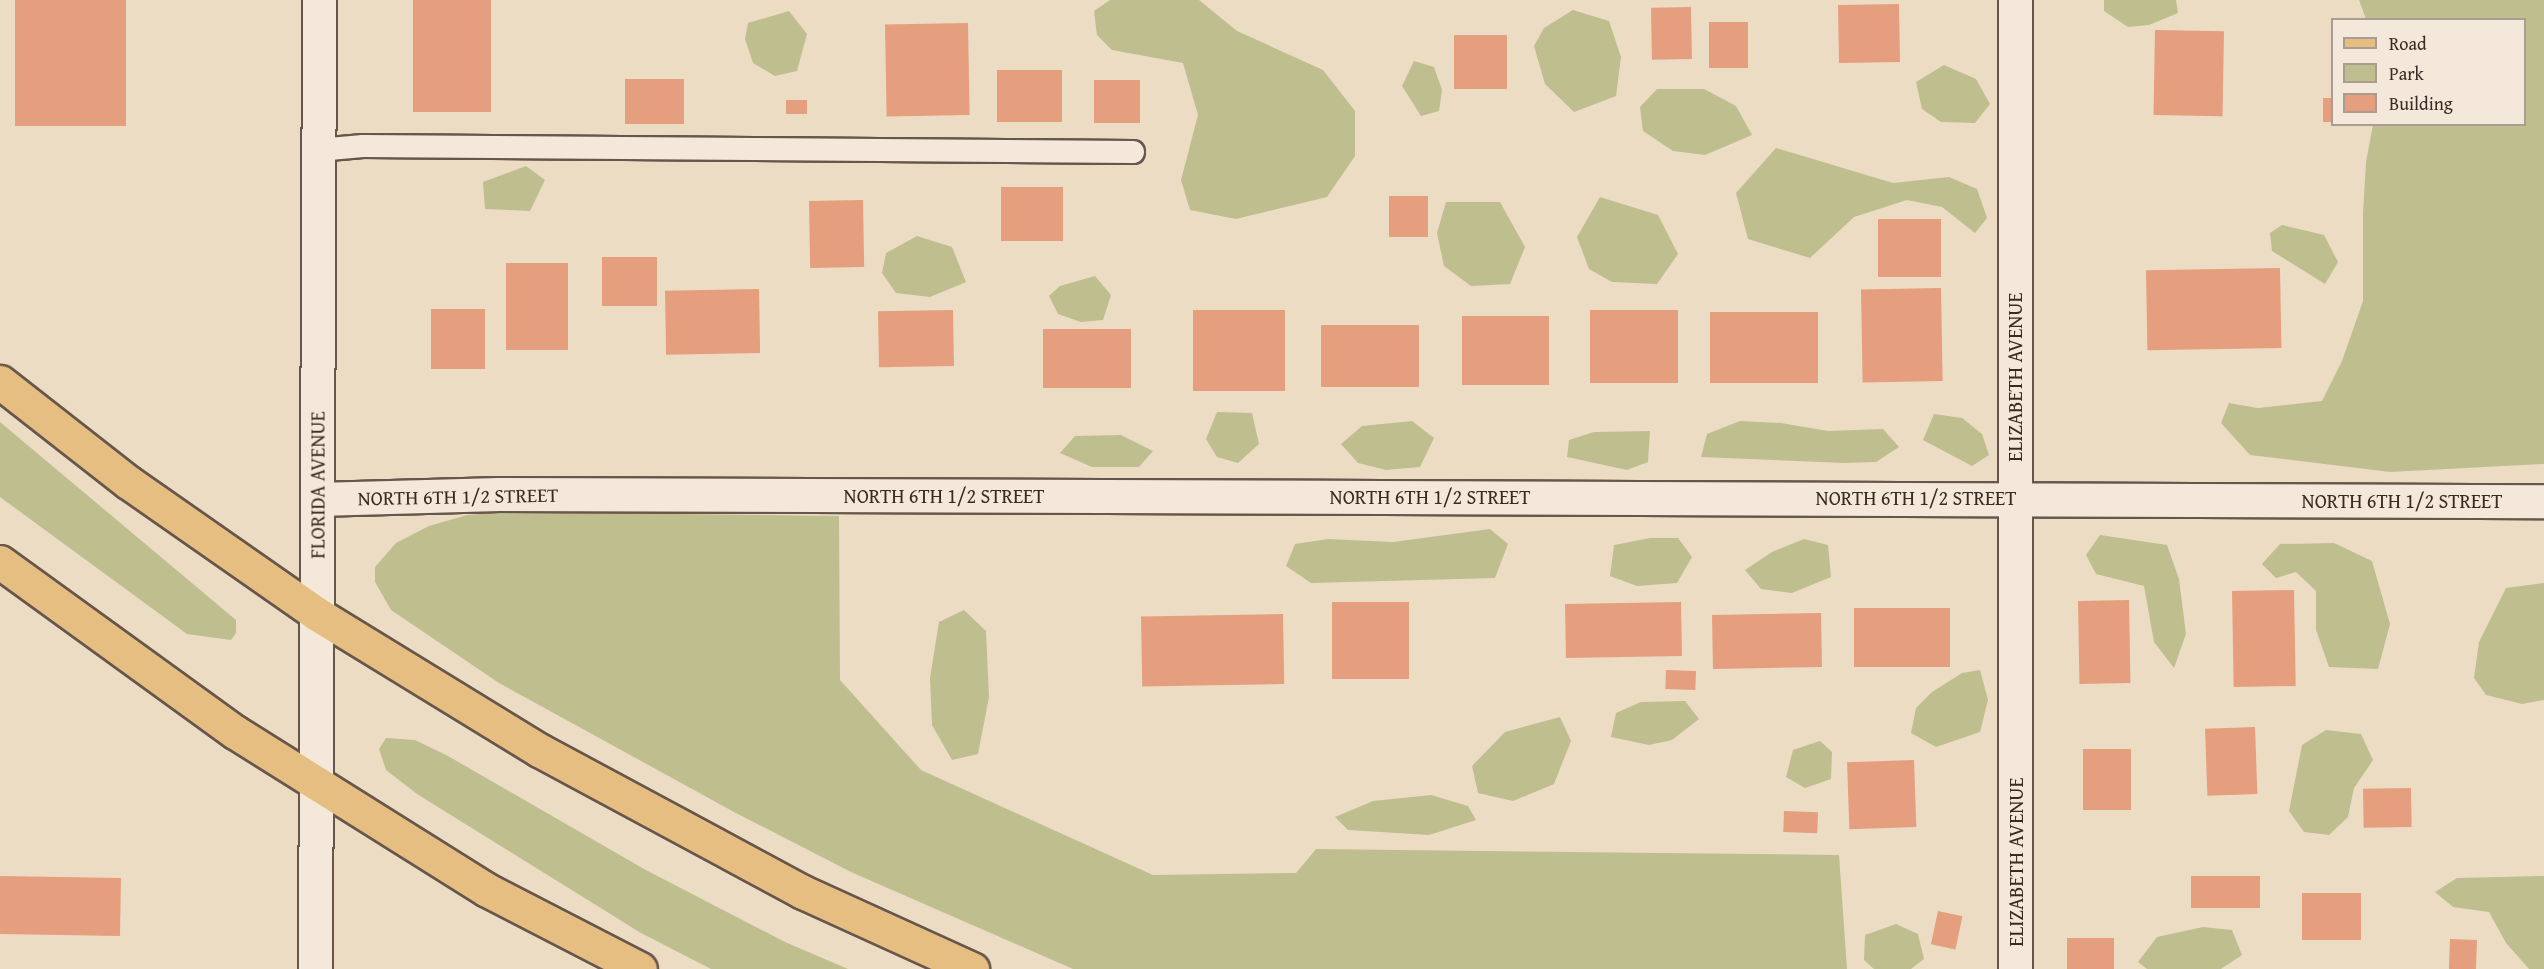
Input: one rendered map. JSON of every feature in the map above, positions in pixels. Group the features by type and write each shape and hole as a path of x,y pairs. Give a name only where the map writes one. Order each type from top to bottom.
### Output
{"main road":[{"path":"0,382 128,482 317,614 538,750 668,822 803,892 972,969"},
{"path":"0,562 235,732 487,890 640,969"}],"street":[{"name":"FLORIDA AVENUE","path":"315,969 319,0"},
{"name":"ELIZABETH AVENUE","path":"2015,0 2015,969"},
{"name":"NORTH 6TH 1/2 STREET","path":"317,499 500,494 2014,497 2544,501"}],"lane":[{"path":"318,150 363,146 1133,152"}],"green space":[{"path":"1110,0 1199,0 1237,31 1323,70 1355,111 1355,156 1327,197 1236,219 1190,210 1181,180 1198,115 1183,63 1112,50 1097,35 1094,11"},
{"path":"2104,0 2176,0 2178,13 2149,25 2128,27 2104,11"},
{"path":"2359,0 2544,0 2544,464 2390,472 2250,455 2221,423 2229,403 2258,408 2322,401 2342,361 2363,301 2363,213 2366,162 2373,126 2526,126 2526,18 2366,18"},
{"path":"1573,10 1609,21 1621,57 1616,96 1574,112 1545,84 1534,46 1544,28"},
{"path":"789,11 807,34 797,71 775,76 753,63 745,39 748,23"},
{"path":"1414,61 1434,67 1442,90 1439,111 1421,116 1402,86"},
{"path":"1944,65 1976,79 1990,104 1975,123 1941,122 1922,109 1916,82"},
{"path":"1657,89 1704,89 1736,106 1752,135 1705,155 1673,151 1643,131 1640,107"},
{"path":"1776,148 1893,183 1949,177 1977,189 1987,218 1975,233 1942,207 1907,200 1854,217 1810,258 1748,239 1736,193"},
{"path":"526,166 545,180 530,211 485,209 483,182"},
{"path":"1600,197 1658,215 1678,254 1657,284 1612,282 1589,269 1577,237"},
{"path":"1446,202 1500,202 1525,247 1510,284 1471,286 1444,266 1437,233"},
{"path":"2282,225 2324,235 2338,262 2325,284 2272,251 2270,233"},
{"path":"917,236 952,247 966,282 930,297 896,293 882,273 886,253"},
{"path":"1095,276 1111,295 1103,320 1081,322 1058,314 1049,296 1060,286"},
{"path":"1217,412 1252,413 1259,444 1238,463 1217,457 1206,439"},
{"path":"1934,414 1962,418 1982,434 1989,455 1972,466 1923,440"},
{"path":"1412,421 1434,438 1420,467 1386,470 1358,463 1341,444 1362,426"},
{"path":"1740,421 1781,423 1828,431 1883,429 1899,447 1876,462 1845,463 1701,457 1707,434"},
{"path":"0,422 236,620 236,633 231,640 187,634 0,497"},
{"path":"1650,431 1648,462 1627,470 1567,457 1569,440 1594,432"},
{"path":"1121,435 1153,451 1139,467 1092,467 1060,453 1075,436"},
{"path":"503,512 839,516 840,680 921,770 1153,875 1296,873 1316,849 1839,855 1847,969 1073,969 851,872 734,812 499,683 391,610 375,582 375,567 396,543 429,526 467,515"},
{"path":"1490,529 1508,544 1495,578 1311,583 1286,566 1295,544 1328,539 1393,542"},
{"path":"2100,535 2167,545 2179,579 2186,634 2174,668 2154,642 2144,586 2096,574 2086,555"},
{"path":"1650,538 1678,538 1692,557 1677,583 1637,586 1610,576 1614,545"},
{"path":"1804,539 1828,545 1831,577 1792,593 1761,589 1745,570 1772,552"},
{"path":"2334,543 2372,561 2390,624 2378,669 2329,667 2316,630 2316,591 2296,572 2276,578 2262,564 2280,544"},
{"path":"2544,583 2544,700 2522,704 2486,695 2474,678 2479,642 2506,588"},
{"path":"964,610 986,631 989,697 978,754 952,760 932,725 930,678 939,622"},
{"path":"1980,670 1988,700 1980,732 1936,747 1911,733 1916,708 1932,692 1962,673"},
{"path":"1685,701 1699,719 1672,740 1649,745 1611,737 1616,713 1641,702"},
{"path":"1560,717 1571,741 1554,784 1513,801 1478,793 1472,766 1505,732"},
{"path":"2326,730 2361,734 2373,760 2354,788 2348,817 2329,835 2304,832 2289,811 2302,745"},
{"path":"386,738 415,740 448,756 644,869 785,942 848,969 711,969 641,933 417,794 386,770 379,749"},
{"path":"1820,741 1832,752 1831,779 1805,788 1786,777 1793,750"},
{"path":"1431,795 1468,806 1476,820 1429,835 1348,830 1335,817 1373,801"},
{"path":"2544,876 2544,969 2529,969 2506,943 2489,912 2453,907 2435,892 2457,878"},
{"path":"1896,924 1918,934 1924,959 1911,969 1874,969 1864,960 1865,935"},
{"path":"2203,927 2232,930 2242,955 2221,969 2147,969 2138,962 2157,937"}],"building":[{"path":"15,0 126,0 126,126 15,126"},
{"path":"413,0 491,0 491,112 413,112"},
{"path":"1899,4 1900,62 1839,63 1838,5"},
{"path":"1691,7 1692,59 1652,60 1651,8"},
{"path":"1709,22 1748,22 1748,68 1709,68"},
{"path":"968,23 970,115 887,116 885,24"},
{"path":"2155,30 2224,31 2223,116 2154,115"},
{"path":"1454,35 1507,35 1507,89 1454,89"},
{"path":"997,70 1062,70 1062,122 997,122"},
{"path":"625,79 684,79 684,124 625,124"},
{"path":"1094,80 1140,80 1140,123 1094,123"},
{"path":"2323,98 2331,98 2331,122 2323,122"},
{"path":"786,100 807,100 807,114 786,114"},
{"path":"1001,187 1063,187 1063,241 1001,241"},
{"path":"1389,196 1428,196 1428,237 1389,237"},
{"path":"863,200 864,267 810,268 809,201"},
{"path":"1878,219 1941,219 1941,277 1878,277"},
{"path":"602,257 657,257 657,306 602,306"},
{"path":"506,263 568,263 568,350 506,350"},
{"path":"2280,268 2281,348 2147,350 2146,270"},
{"path":"1941,288 1943,381 1863,382 1861,289"},
{"path":"759,289 760,353 666,355 665,291"},
{"path":"431,309 485,309 485,369 431,369"},
{"path":"953,310 954,366 879,367 878,311"},
{"path":"1193,310 1285,310 1285,391 1193,391"},
{"path":"1590,310 1678,310 1678,383 1590,383"},
{"path":"1710,312 1818,312 1818,383 1710,383"},
{"path":"1462,316 1549,316 1549,385 1462,385"},
{"path":"1321,325 1419,325 1419,387 1321,387"},
{"path":"1043,329 1131,329 1131,388 1043,388"},
{"path":"2294,590 2296,686 2234,687 2232,591"},
{"path":"2129,600 2130,683 2079,684 2078,601"},
{"path":"1332,602 1409,602 1409,679 1332,679"},
{"path":"1681,602 1682,656 1566,658 1565,604"},
{"path":"1854,608 1950,608 1950,667 1854,667"},
{"path":"1821,613 1822,667 1713,669 1712,615"},
{"path":"1283,614 1284,684 1142,686 1141,616"},
{"path":"1666,670 1696,671 1695,690 1665,689"},
{"path":"2255,727 2257,794 2207,796 2205,729"},
{"path":"2083,749 2131,749 2131,810 2083,810"},
{"path":"1914,760 1916,827 1849,829 1847,762"},
{"path":"2411,788 2412,827 2364,828 2363,789"},
{"path":"1784,811 1818,812 1817,833 1783,832"},
{"path":"0,876 121,878 120,936 0,934"},
{"path":"2191,876 2260,876 2260,908 2191,908"},
{"path":"2302,893 2361,893 2361,940 2302,940"},
{"path":"1938,911 1962,916 1955,949 1931,944"},
{"path":"2067,938 2114,938 2114,969 2067,969"},
{"path":"2450,939 2477,940 2476,969 2449,969"}]}
